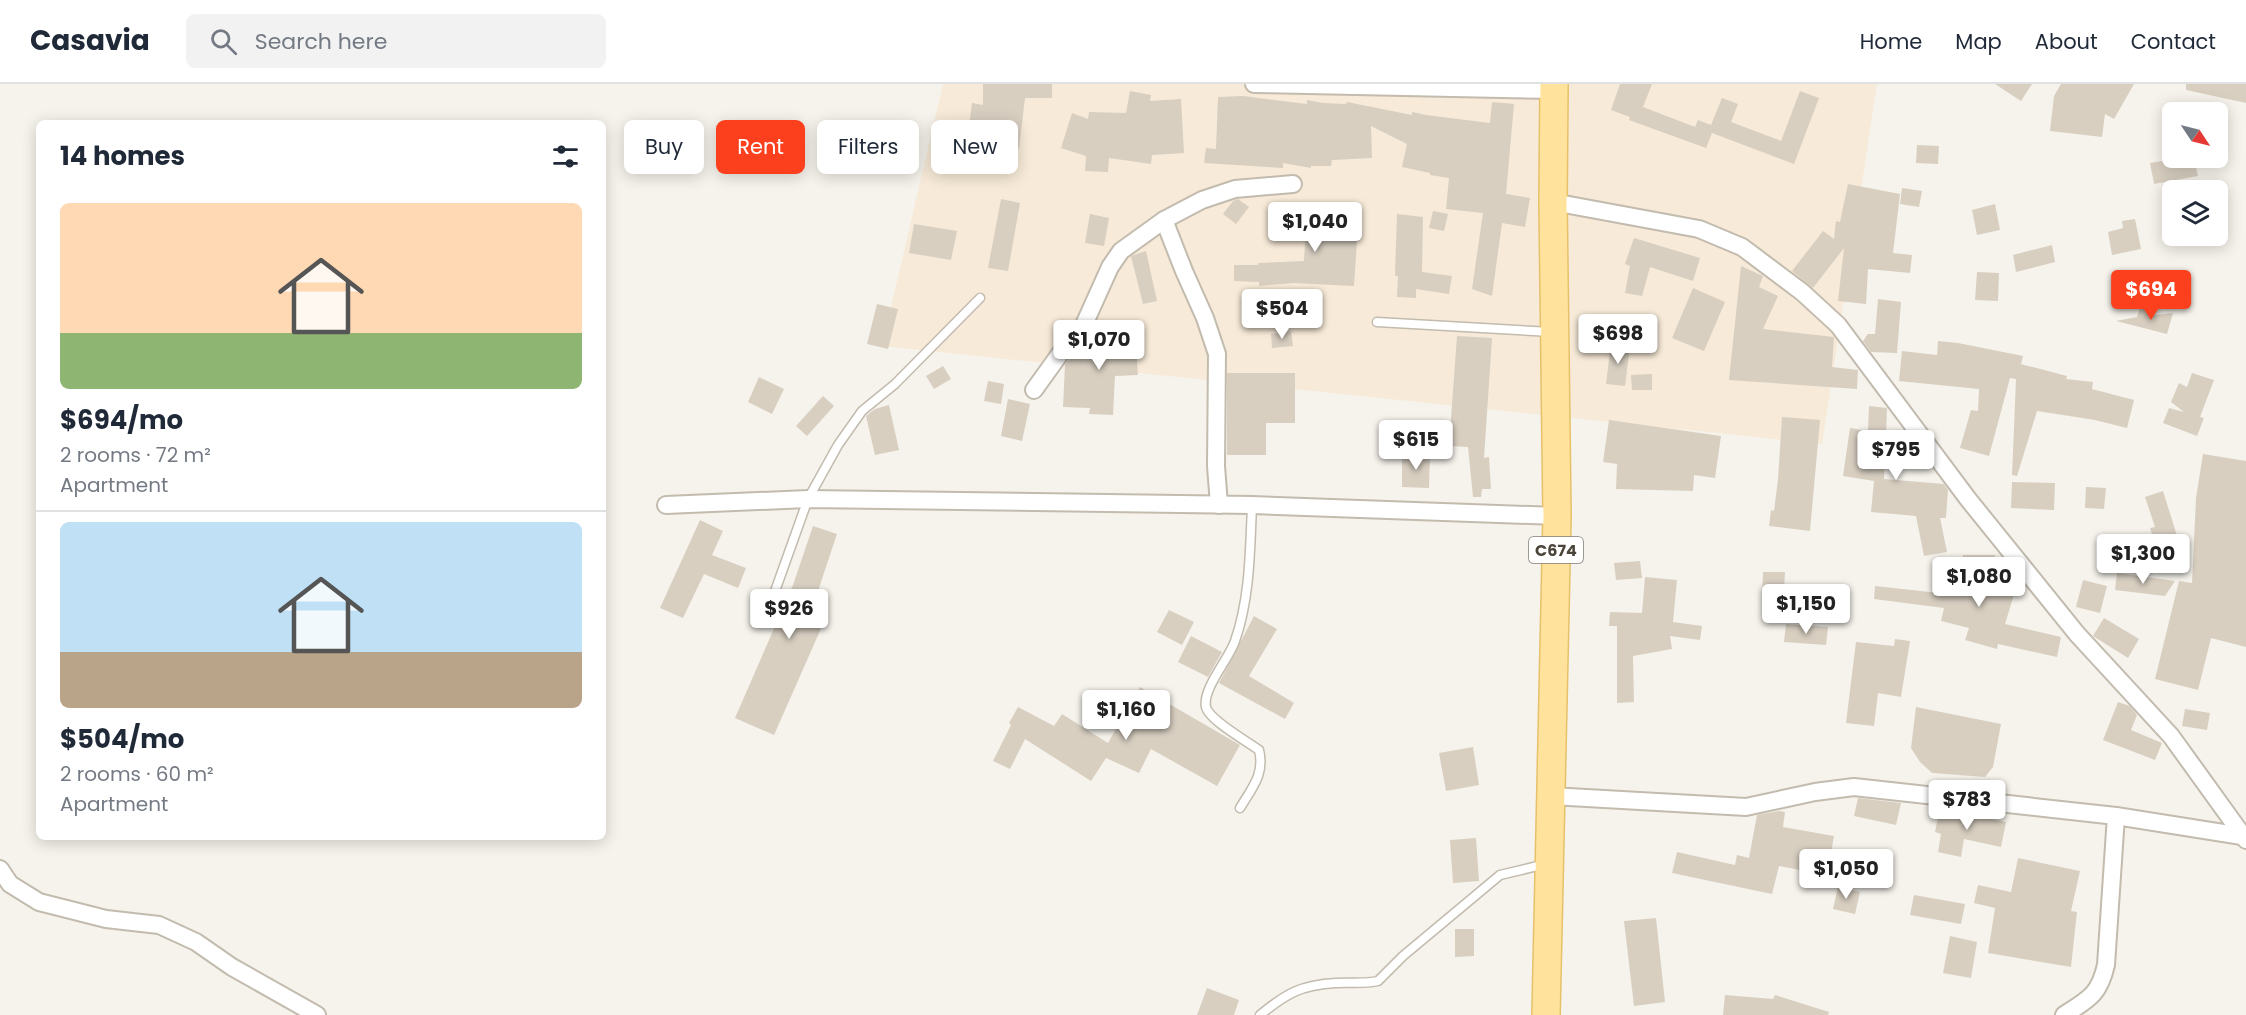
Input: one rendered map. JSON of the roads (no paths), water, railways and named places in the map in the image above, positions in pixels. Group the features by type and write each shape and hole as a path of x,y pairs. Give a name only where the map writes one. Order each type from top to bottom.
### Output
{"main road":[{"name":"C674","path":"1546,1015 1557,516 1553,202 1554,87"}],"street":[{"path":"1254,84 1554,87"},
{"path":"1034,390 1062,351 1083,327 1110,267 1121,251 1164,220 1202,200 1235,189 1293,184"},
{"path":"1553,202 1699,229 1742,247 1802,292 1838,326 1968,500 2077,634 2171,736 2244,838"},
{"path":"1164,220 1205,318 1217,354 1216,466 1219,505"},
{"path":"666,505 808,499 1219,505 1557,516"},
{"path":"1551,796 1746,807 1815,792 1854,787 2116,816 2244,838"},
{"path":"2064,1015 2090,997 2102,984 2106,965 2116,816"},
{"path":"0,869 10,884 39,902 106,919 159,925 196,942 232,967 317,1015"}],"lane":[{"path":"764,622 808,499 838,445 862,411 895,384 980,298"},
{"path":"1377,322 1555,332"},
{"path":"1240,808 1258,776 1262,762 1259,750 1208,712 1206,699 1234,643 1244,609 1252,506"},
{"path":"1260,1015 1298,988 1378,981 1403,956 1500,875 1550,863"}]}
